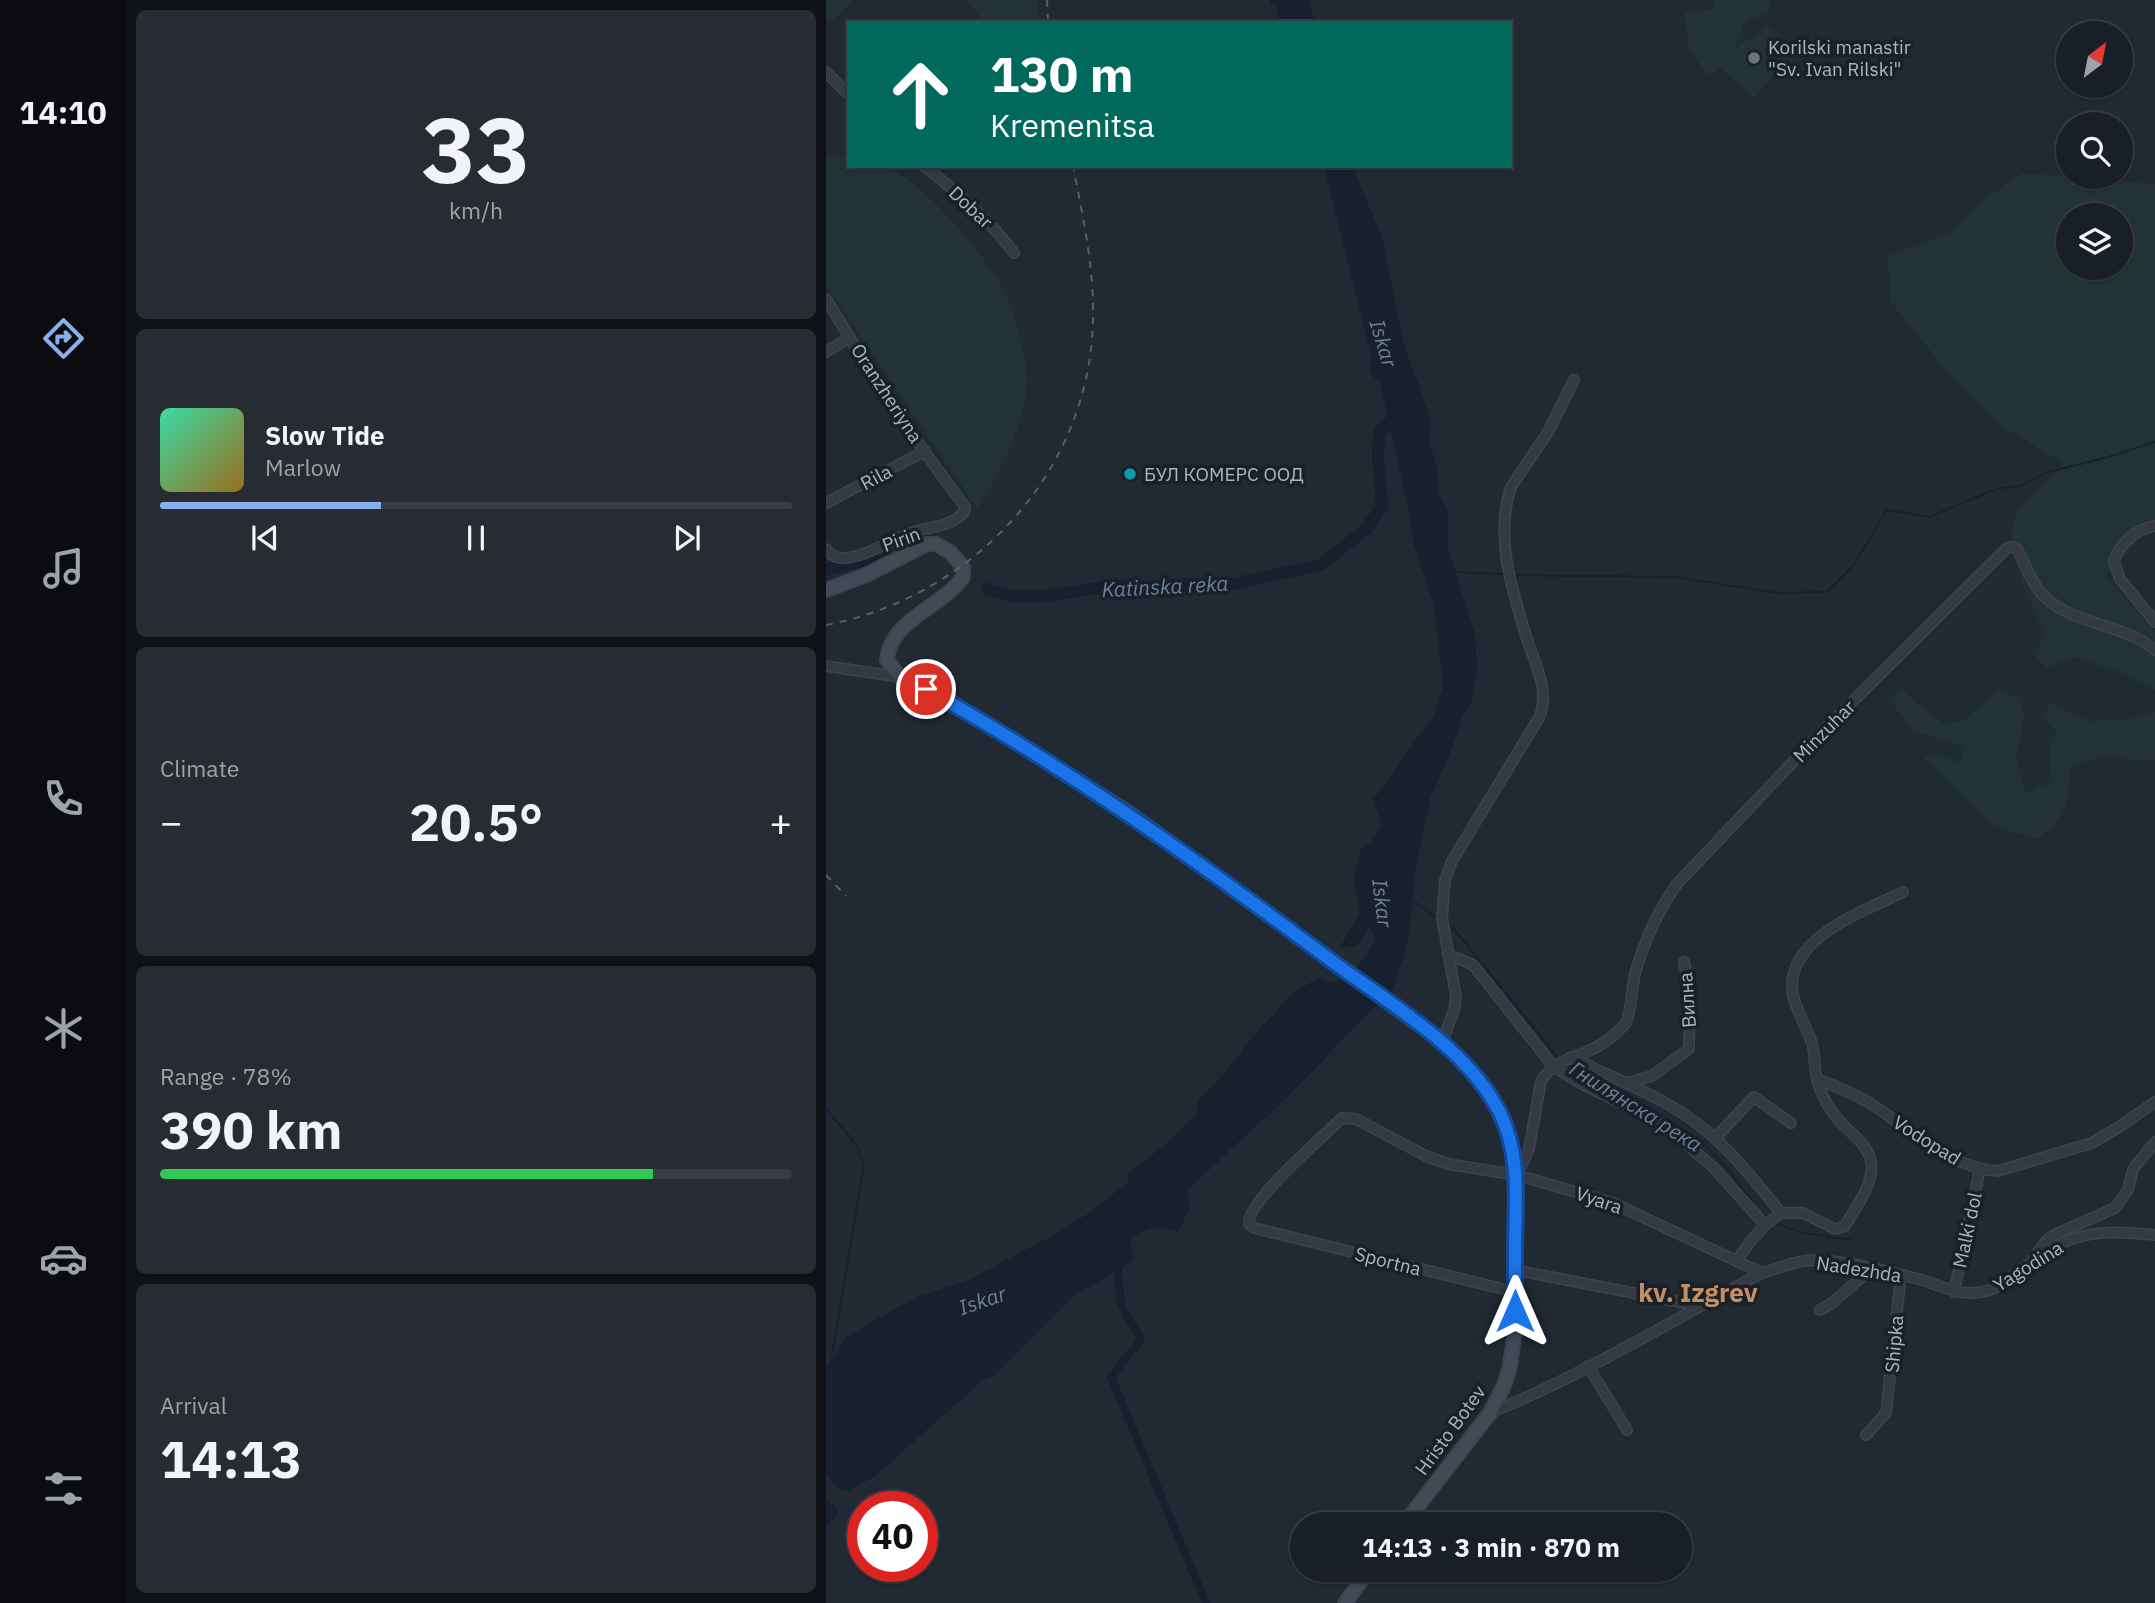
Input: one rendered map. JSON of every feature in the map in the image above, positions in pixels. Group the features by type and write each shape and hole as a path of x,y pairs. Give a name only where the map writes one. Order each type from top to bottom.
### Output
{"street":[{"path":"826,72 847,93"},
{"name":"Dobar","path":"926,168 961,196 1001,235 1014,253"},
{"name":"Oranzheriyna","path":"826,299 892,407 963,500"},
{"path":"826,352 850,337"},
{"path":"1442,1042 1456,996 1442,918 1446,880 1452,861 1540,716 1543,706 1542,686 1510,580 1504,516 1511,487 1548,432 1574,380"},
{"name":"Rila","path":"826,503 925,451"},
{"name":"Pirin","path":"826,549 836,557 844,558 885,545 915,531 945,524 964,513 963,500"},
{"path":"2155,526 2136,532 2118,551 2114,561 2120,579 2155,622"},
{"path":"826,590 866,575 927,544 936,544 958,559 964,572 961,580 912,619 893,639 887,660 891,669 900,677 956,705 1077,779 1176,846 1442,1042 1461,1059 1490,1095 1507,1130 1517,1175"},
{"name":"Minzuhar","path":"1556,1066 1596,1047 1626,1023 1634,977 1647,935 1659,909 1677,884 1811,743 2007,548 2017,549 2041,593 2053,603 2068,612 2136,637 2155,650"},
{"path":"826,666 900,677"},
{"path":"1737,1261 1750,1242 1772,1219 1803,1213 1835,1229 1845,1226 1862,1197 1870,1178 1871,1162 1864,1146 1834,1116 1817,1079 1813,1046 1792,987 1795,969 1818,936 1903,892"},
{"path":"1448,954 1474,965 1556,1066 1580,1083 1646,1115 1677,1136 1772,1219"},
{"name":"Вилна","path":"1626,1083 1652,1076 1689,1049 1690,992 1684,962"},
{"path":"1569,1058 1626,1083 1690,1118 1729,1151 1772,1219"},
{"name":"Hristo Botev","path":"1413,1512 1490,1413 1504,1386 1515,1330 1517,1175 1529,1149 1542,1081 1546,1073 1556,1066"},
{"name":"Vodopad","path":"1817,1079 1869,1102 1952,1158 1980,1169 1998,1171 2092,1143 2155,1102"},
{"path":"1715,1138 1754,1097 1791,1123"},
{"name":"Vyara","path":"1262,1230 1249,1224 1248,1218 1257,1202 1342,1118 1356,1119 1426,1156 1472,1170 1517,1175 1613,1203 1762,1273"},
{"path":"2024,1269 2054,1235 2115,1208 2128,1190 2133,1169 2155,1142"},
{"name":"Malki dol","path":"1954,1292 1980,1169"},
{"name":"Sportna","path":"1262,1230 1515,1292"},
{"name":"Yagodina","path":"1984,1292 1993,1289 2052,1249 2081,1237 2116,1232 2155,1235"},
{"name":"Nadezhda","path":"1490,1413 1516,1403 1588,1366 1762,1273 1804,1261 1820,1261 1901,1275 1954,1292 1984,1292"},
{"path":"1820,1310 1871,1269"},
{"path":"1515,1270 1700,1306"},
{"name":"Shipka","path":"1866,1436 1886,1413 1901,1275"},
{"path":"1588,1366 1627,1430"},
{"path":"1345,1603 1360,1582"}],"shaded area":[{"path":"826,0 853,0 836,19 826,20"},
{"path":"965,0 1037,0 1038,21 984,21"},
{"path":"1714,0 1772,0 1767,14 1746,21 1733,50 1769,25 1787,58 1754,99 1720,67 1709,76 1689,51 1684,13 1712,9"},
{"path":"826,156 847,158 847,168 888,168 906,178 954,222 994,274 1012,308 1020,334 1027,382 1016,433 978,510 826,285"},
{"path":"2022,173 2056,176 2056,189 2133,189 2133,182 2155,184 2155,523 2105,576 2155,631 2155,690 2117,671 2074,657 2046,668 2033,654 2046,635 2020,577 2012,546 2012,530 2018,511 2064,464 2000,425 1953,379 1890,301 1888,256 1949,233 1985,199"},
{"path":"1901,686 1945,725 1966,719 1997,691 2018,697 2025,714 2016,760 2026,794 2052,781 2048,750 2057,730 2043,720 2050,703 2090,721 2126,719 2155,711 2155,760 2133,761 2107,755 2070,767 2065,808 2056,823 2038,839 2009,832 1993,824 1923,757 1942,755 1960,763 1964,747 1914,731 1890,701"}],"water":[{"path":"1270,0 1309,0 1314,21 1280,21 1276,7 1271,5"},
{"name":"Iskar","path":"1324,168 1353,168 1382,237 1403,341 1431,421 1429,443 1436,462 1439,494 1448,510 1448,549 1475,634 1477,667 1472,700 1461,718 1460,729 1430,799 1416,867 1408,941 1392,992 1266,1117 1187,1190 1189,1209 1178,1232 1153,1228 1130,1238 1133,1261 1072,1297 993,1376 982,1381 875,1476 848,1491 838,1489 826,1472 826,1370 846,1337 916,1297 970,1279 1091,1212 1129,1181 1128,1174 1167,1143 1196,1115 1198,1100 1293,993 1318,978 1327,983 1344,978 1362,962 1376,939 1369,927 1357,945 1339,949 1360,912 1354,879 1361,849 1376,837 1381,824 1373,800 1435,713 1443,685 1434,604 1413,541 1380,383 1369,372 1372,359"},
{"path":"826,1500 835,1506 839,1515 826,1525"}],"waterway":[{"name":"Katinska reka","path":"987,589 1011,596 1043,596 1112,586 1147,588 1187,584 1227,585 1321,565 1367,528 1382,506 1379,432 1402,411"},
{"path":"1513,575 1675,577 1778,593 1827,592 1853,566 1887,510 1929,517 1999,488 2021,486 2045,473 2155,442"},
{"name":"Katinska reka","path":"826,570 882,556"},
{"path":"1454,572 1504,574"},
{"name":"Гнилянска река","path":"1412,900 1439,919"},
{"name":"Гнилянска река","path":"1447,924 1454,929 1559,1059"},
{"name":"Гнилянска река","path":"1567,1064 1701,1143 1725,1167 1767,1218"},
{"path":"826,1109 856,1144 864,1165 830,1366 826,1366"},
{"name":"Гнилянска река","path":"1774,1223 1803,1233 1852,1240"},
{"path":"1117,1262 1121,1305 1141,1339 1111,1377 1206,1603"}],"railway":[{"path":"1047,0 1048,21"},
{"path":"826,625 880,610 929,587 975,556 1014,518 1046,475 1071,427 1087,374 1093,318 1090,261 1073,168"},
{"path":"826,875 846,896"}],"place":[{"name":"Korilski manastir \"Sv. Ivan Rilski\"","path":"1754,58"},
{"name":"БУЛ КОМЕРС ООД","path":"1130,474"}],"district":[{"name":"kv. Izgrev","path":"1698,1292"}],"route":[{"path":"926,689 1128,812 1430,1033 1461,1059 1490,1095 1507,1130 1513,1153 1517,1175 1515,1311"}]}
